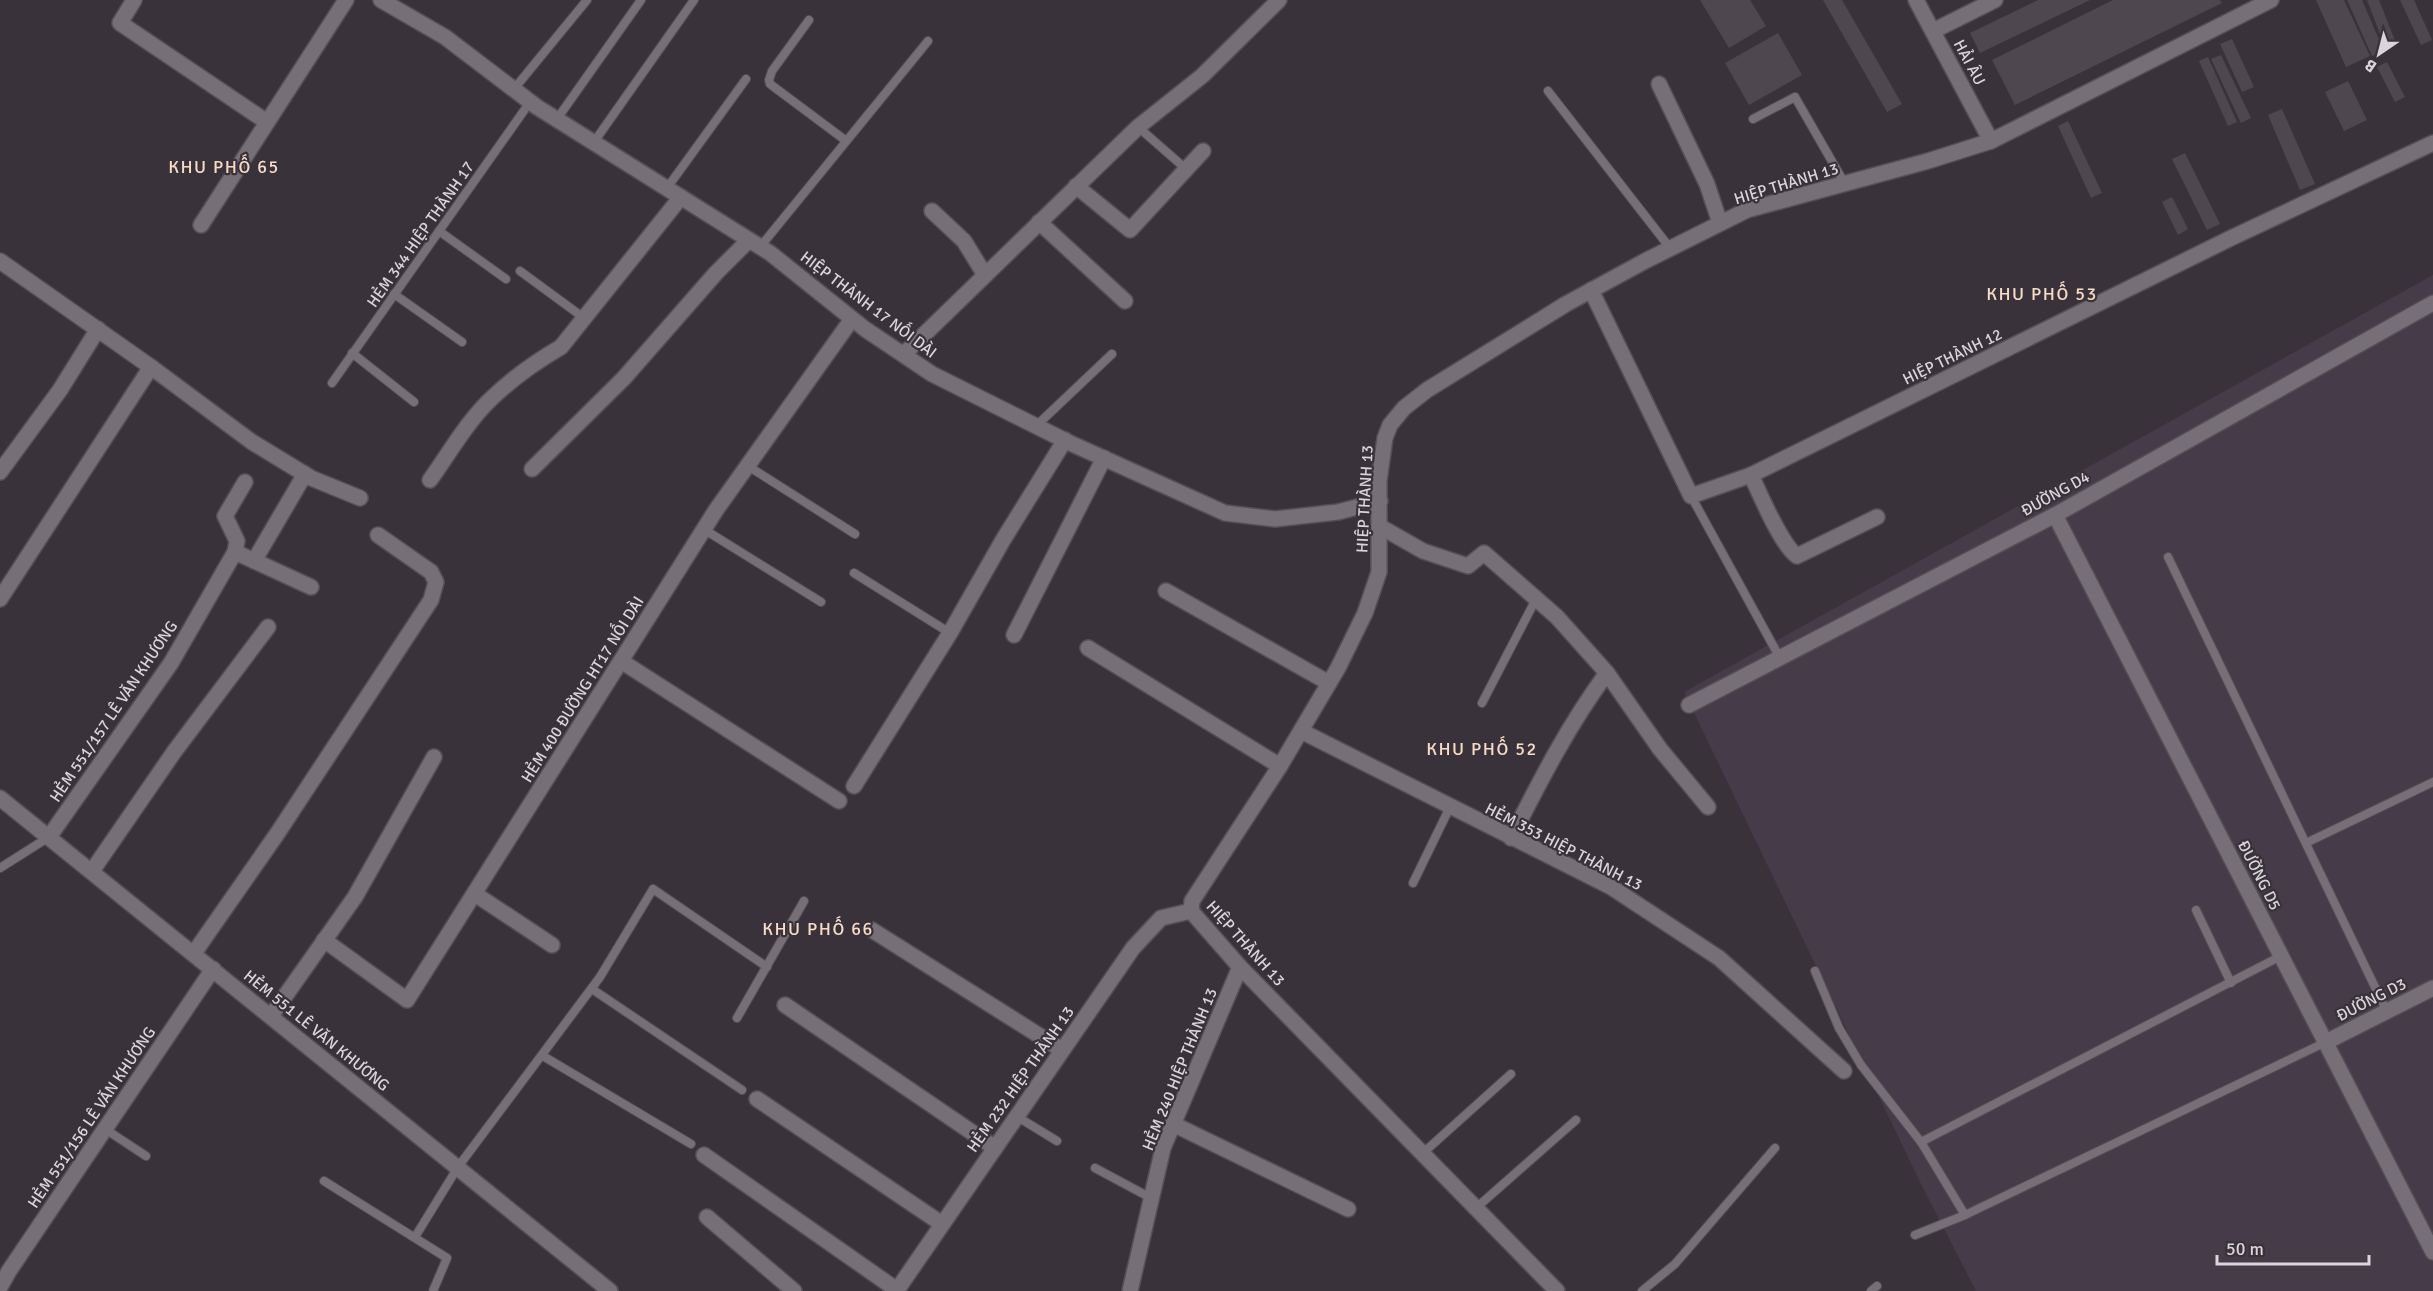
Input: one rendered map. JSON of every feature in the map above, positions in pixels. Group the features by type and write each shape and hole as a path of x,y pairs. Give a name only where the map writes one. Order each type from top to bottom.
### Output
{"street":[{"path":"134,0 120,23 267,122"},
{"path":"201,225 346,0"},
{"name":"HIỆP THÀNH 17 NỐI DÀI","path":"381,0 445,37 556,119 770,253 852,319 932,374 1065,440 1225,513 1275,519 1338,512 1380,501"},
{"path":"904,354 1138,127 1202,76 1279,0"},
{"name":"HẢI ÂU","path":"1916,0 1991,141"},
{"path":"1933,31 1995,0"},
{"name":"HIỆP THÀNH 13","path":"1557,1291 1240,967 1191,911 1192,901 1301,731 1365,613 1379,572 1379,481 1385,438 1390,425 1404,408 1427,390 1591,290 1747,210 1991,141 2251,4 2271,0"},
{"path":"1659,84 1707,184 1720,224"},
{"name":"HIỆP THÀNH 12","path":"1691,496 1751,475 2231,238 2433,143"},
{"path":"1076,186 1130,230 1203,151"},
{"path":"430,480 492,398 540,360 561,347 681,197"},
{"path":"932,211 964,241 985,275"},
{"path":"1040,222 1125,301"},
{"path":"532,469 624,378 716,273 754,244"},
{"path":"0,261 151,367 252,442 305,474 360,498"},
{"path":"1591,290 1691,496"},
{"name":"ĐƯỜNG D4","path":"1689,705 2055,515 2433,303"},
{"name":"HẺM 400 ĐƯỜNG HT17 NỐI DÀI","path":"324,940 407,1000 705,530 852,319"},
{"path":"0,472 60,390 98,329"},
{"path":"0,599 151,367"},
{"path":"854,786 950,633 1003,540 1065,440"},
{"path":"1014,635 1104,458"},
{"path":"254,561 305,474"},
{"path":"1751,475 1790,550 1797,556 1876,517"},
{"path":"245,482 225,516 237,541 235,552 311,587"},
{"name":"ĐƯỜNG D5","path":"2055,515 2433,1252"},
{"path":"1379,526 1423,551 1468,566 1484,553 1557,617 1607,673 1660,749 1708,807"},
{"path":"194,953 277,834 430,600 435,582 431,572 378,535"},
{"name":"HẺM 551/157 LÊ VĂN KHƯƠNG","path":"49,837 171,663 235,552"},
{"path":"1166,591 1329,683"},
{"path":"93,871 174,752 267,627"},
{"path":"1088,648 1280,766"},
{"path":"621,661 839,801"},
{"path":"1511,838 1583,707 1607,673"},
{"name":"HẺM 353 HIỆP THÀNH 13","path":"1301,731 1371,764 1450,807 1611,887 1719,958 1844,1071"},
{"path":"271,1016 355,897 434,757"},
{"name":"HẺM 551 LÊ VĂN KHƯƠNG","path":"0,798 610,1291"},
{"path":"475,894 552,945"},
{"name":"HẺM 232 HIỆP THÀNH 13","path":"897,1290 1133,948 1161,918 1191,911"},
{"path":"872,930 1062,1050"},
{"name":"HẺM 240 HIỆP THÀNH 13","path":"1130,1291 1163,1148 1240,967"},
{"name":"HẺM 551/156 LÊ VĂN KHƯƠNG","path":"0,1287 4,1268 105,1129 213,969"},
{"name":"ĐƯỜNG D3","path":"2326,1042 2433,988"},
{"path":"785,1005 995,1148"},
{"path":"757,1099 942,1224"},
{"path":"1173,1124 1348,1209"},
{"path":"704,1155 897,1290"},
{"path":"707,1217 794,1291"}],"lane":[{"path":"514,89 587,0"},
{"path":"556,119 641,0"},
{"path":"594,142 694,0"},
{"path":"809,20 772,71 770,84 845,140"},
{"path":"754,244 928,41"},
{"path":"667,188 746,79"},
{"path":"1548,92 1670,248"},
{"path":"1753,119 1795,97 1845,184"},
{"name":"HẺM 344 HIỆP THÀNH 17","path":"332,383 530,102"},
{"path":"1138,127 1186,170"},
{"path":"439,231 506,279"},
{"path":"520,271 584,318"},
{"path":"394,294 462,342"},
{"path":"351,353 414,402"},
{"path":"1036,426 1112,354"},
{"path":"748,466 855,534"},
{"path":"1691,496 1780,659"},
{"path":"705,530 820,602"},
{"path":"2168,557 2387,1012"},
{"path":"854,573 950,633"},
{"path":"1482,703 1536,599"},
{"path":"2306,843 2433,782"},
{"path":"1413,883 1450,807"},
{"path":"0,868 49,837"},
{"path":"415,1238 458,1167 592,989 653,889 767,967"},
{"path":"737,1018 804,902"},
{"path":"2196,910 2231,983"},
{"path":"1921,1142 2281,956"},
{"path":"1815,971 1839,1028 1861,1065 1921,1142 1965,1215"},
{"path":"592,989 742,1090"},
{"path":"1915,1235 1965,1215 2326,1042"},
{"path":"543,1056 691,1144"},
{"path":"1423,1153 1511,1074"},
{"path":"1016,1116 1057,1141"},
{"path":"1476,1208 1575,1120"},
{"path":"105,1129 146,1156"},
{"path":"1642,1291 1675,1264 1775,1148"},
{"path":"1095,1168 1151,1198"},
{"path":"324,1181 447,1258 433,1291"}],"shaded area":[{"path":"2433,275 2433,1291 1976,1291 1921,1184 1684,692"}],"building":[{"path":"1700,0 1750,0 1766,26 1729,48"},
{"path":"1823,0 1842,0 1902,104 1887,112"},
{"path":"2038,0 2090,0 1980,53 1970,33"},
{"path":"2113,0 2220,0 2222,3 2015,105 1992,60"},
{"path":"2316,0 2344,0 2370,56 2346,67"},
{"path":"2347,0 2362,0 2384,51 2372,56"},
{"path":"2367,0 2379,0 2396,43 2385,47"},
{"path":"2400,0 2414,0 2432,40 2421,45"},
{"path":"1778,33 1802,75 1749,105 1725,63"},
{"path":"2232,39 2254,87 2242,92 2220,44"},
{"path":"2221,55 2251,118 2241,123 2211,59"},
{"path":"2208,57 2237,122 2228,126 2199,61"},
{"path":"2387,62 2405,97 2395,102 2377,67"},
{"path":"2348,81 2367,120 2344,131 2325,92"},
{"path":"2282,109 2315,184 2300,190 2268,115"},
{"path":"2068,121 2102,193 2091,198 2058,126"},
{"path":"2185,153 2220,224 2207,230 2172,159"},
{"path":"2172,197 2188,229 2178,235 2162,202"}],"district":[{"name":"KHU PHỐ 65","path":"224,167"},
{"name":"KHU PHỐ 53","path":"2042,294"},
{"name":"KHU PHỐ 52","path":"1482,749"},
{"name":"KHU PHỐ 66","path":"818,929"}]}
